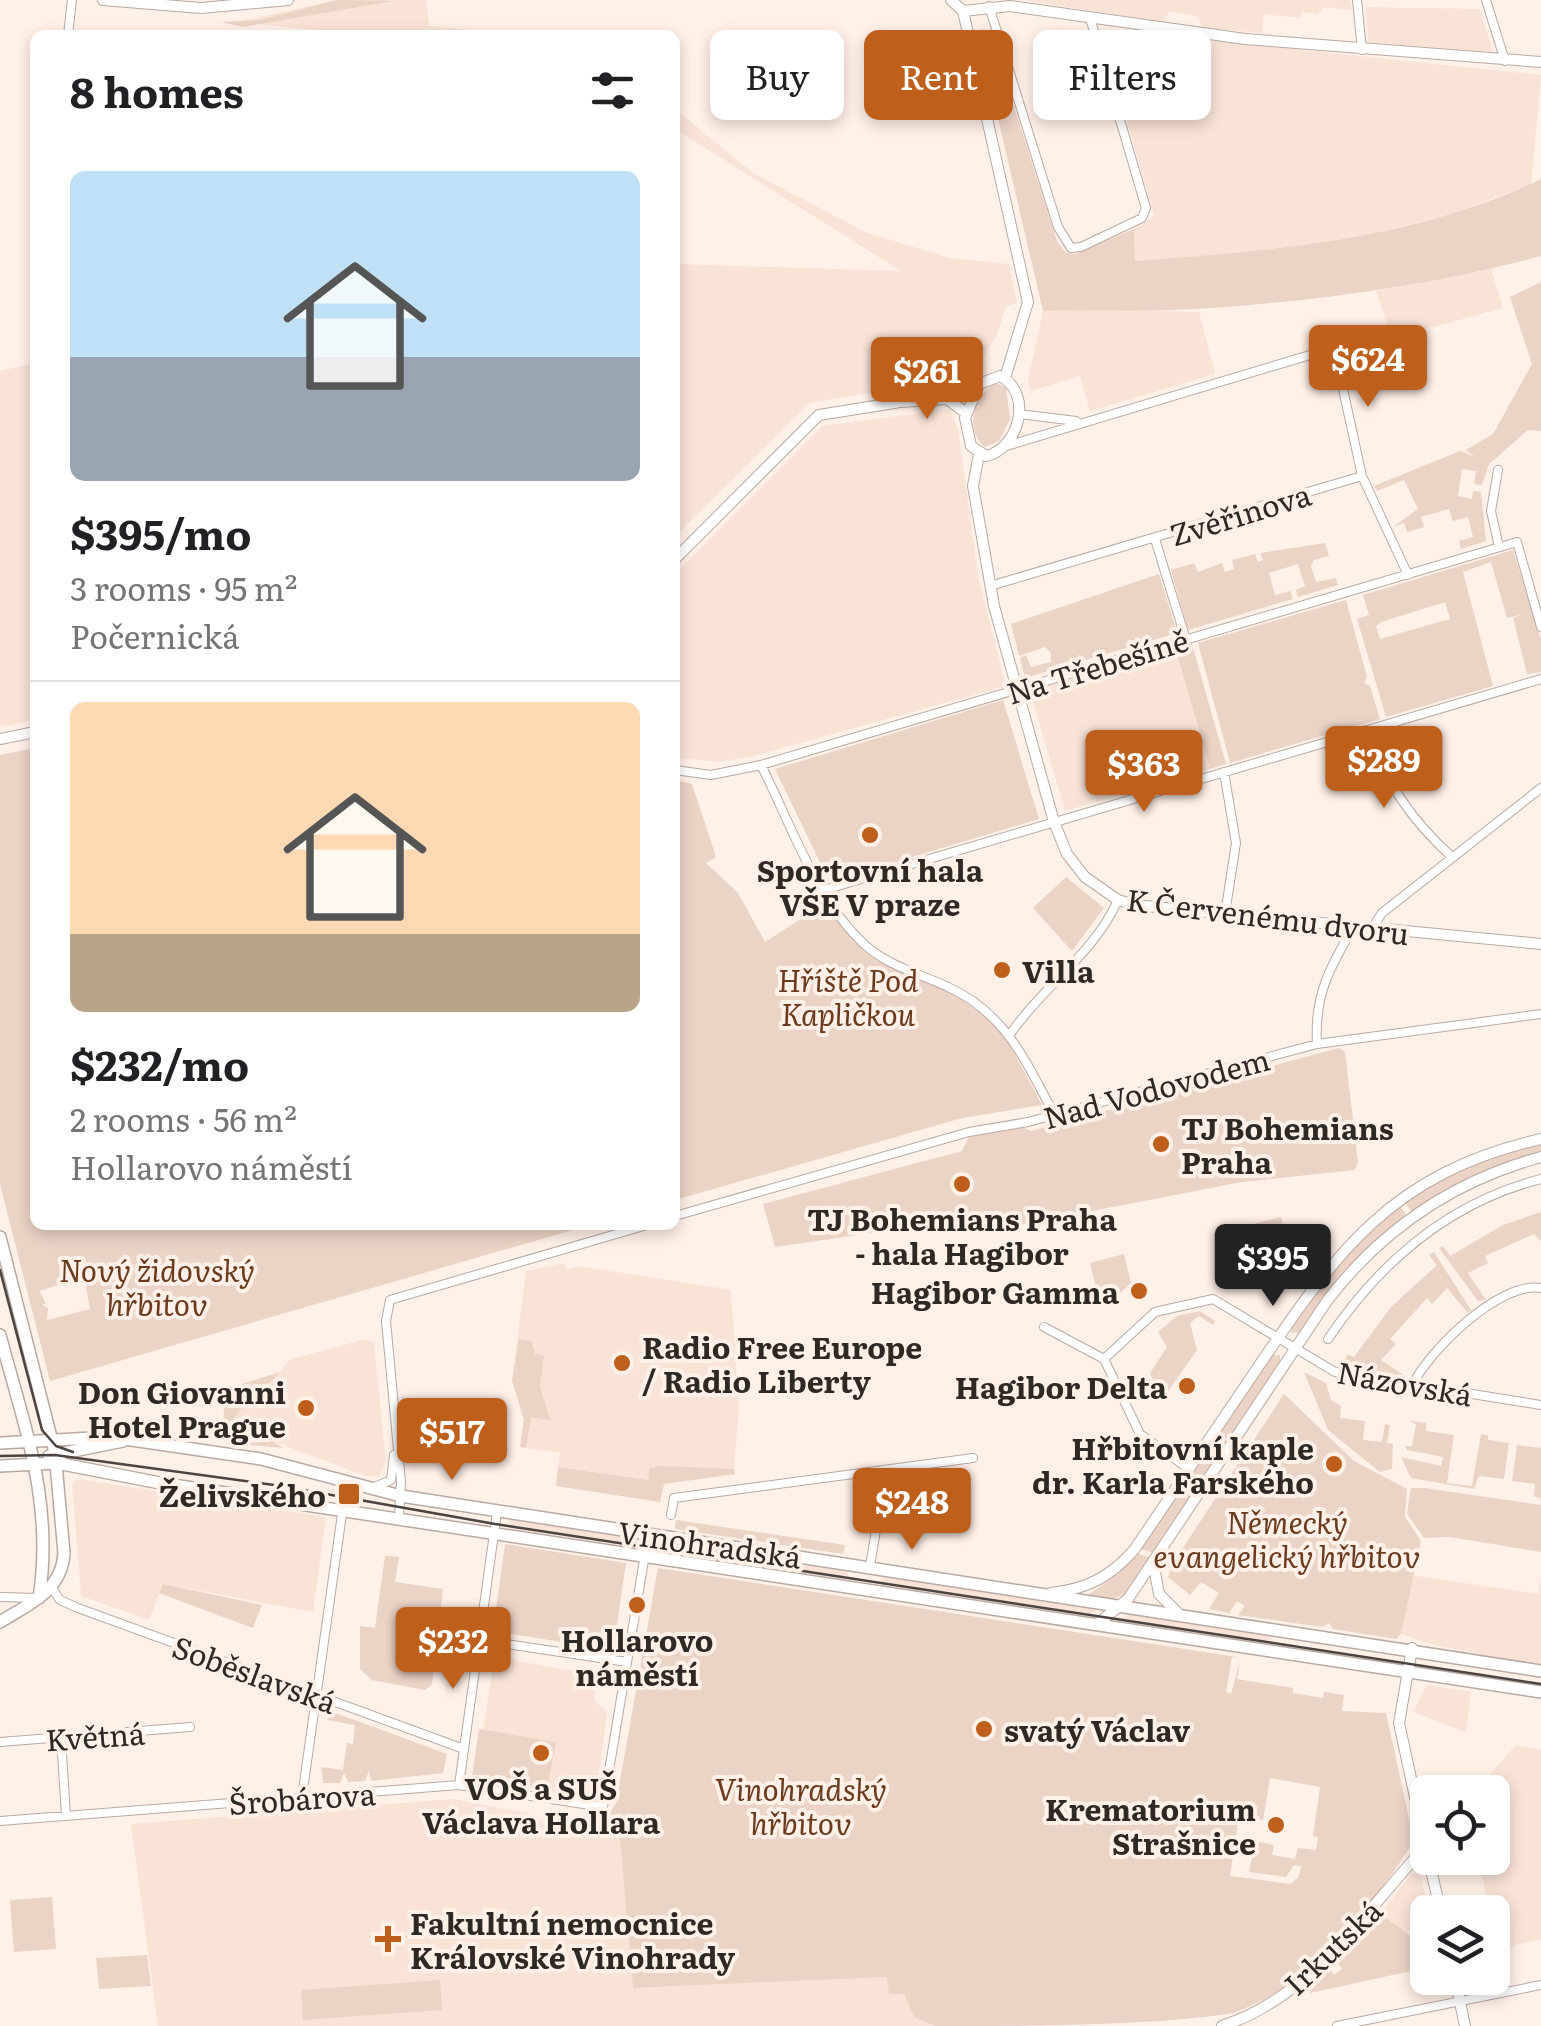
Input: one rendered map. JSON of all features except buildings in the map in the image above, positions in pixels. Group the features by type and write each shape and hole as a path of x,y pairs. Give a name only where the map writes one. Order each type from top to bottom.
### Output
{"main road":[{"path":"0,1237 54,1451 64,1553 61,1574 52,1588 0,1622"},
{"path":"0,1336 37,1464 45,1553 39,1598"},
{"name":"Vinohradská","path":"0,1466 37,1464 54,1451 104,1436 261,1459 354,1487 496,1512 1541,1670"},
{"name":"Vinohradská","path":"0,1442 28,1440 54,1451 398,1517 1541,1692"}],"street":[{"path":"69,30 72,0"},
{"path":"103,0 200,8 288,0"},
{"path":"950,0 964,11 1028,302 1005,378"},
{"path":"1357,0 1362,50"},
{"path":"1486,0 1504,61"},
{"path":"964,11 989,6 1362,50 1541,62"},
{"path":"989,6 1064,243 1081,247 1142,218 1146,208 1090,18"},
{"path":"979,454 990,456 1080,421 1350,343 1362,344 1369,353"},
{"path":"1324,352 1343,389 1362,476 1408,575"},
{"path":"680,554 815,418 976,387 990,377 1005,378 1015,390 1019,414 1003,448"},
{"path":"900,402 947,400 966,413 976,387"},
{"name":"K Červenému dvoru","path":"966,413 968,440 979,454 972,476 990,586 1015,690 1054,822 1075,866 1118,900 1541,944"},
{"path":"1019,414 1080,421"},
{"path":"1498,470 1490,511 1499,547"},
{"name":"Zvěřinova","path":"990,586 1362,476"},
{"path":"1155,539 1185,638"},
{"name":"Na Třebešíně","path":"680,771 711,775 761,765 1516,542 1541,627"},
{"path":"824,890 1539,680 1541,690"},
{"path":"1366,730 1386,780 1416,824 1452,858"},
{"path":"0,739 30,733"},
{"path":"761,765 824,890 870,950 953,988 1011,1034 1054,1114"},
{"path":"1224,772 1236,844 1225,914"},
{"path":"1372,928 1382,913 1541,788"},
{"path":"1011,1034 1032,1003 1081,957 1107,924 1118,900"},
{"path":"1317,1044 1316,1009 1322,982 1354,926"},
{"name":"Nad Vodovodem","path":"680,1215 969,1132 1054,1114 1317,1044 1541,1014"},
{"path":"1035,1594 1077,1590 1118,1568 1329,1265 1404,1196 1477,1158 1541,1140"},
{"path":"1096,1625 1120,1607 1350,1272 1407,1220 1472,1181 1541,1158"},
{"path":"1328,1339 1356,1300 1408,1247 1482,1200 1541,1179"},
{"path":"398,1517 401,1496 388,1303 402,1295 630,1230"},
{"path":"1412,1386 1440,1347 1481,1312 1521,1288 1541,1288"},
{"name":"Názovská","path":"1104,1359 1155,1312 1212,1299 1335,1372 1541,1405"},
{"path":"1044,1327 1104,1359 1140,1434 1189,1469"},
{"path":"368,1490 391,1480 395,1440"},
{"path":"671,1515 674,1498 973,1458"},
{"path":"870,1566 886,1470"},
{"path":"302,1797 343,1508 346,1492 354,1487"},
{"path":"458,1785 496,1512"},
{"path":"479,1640 628,1662 644,1554"},
{"path":"1152,1561 1158,1594 1184,1617"},
{"name":"Soběslavská","path":"52,1588 65,1603 464,1749"},
{"path":"0,1597 39,1598"},
{"path":"1410,1776 1398,1723 1412,1648"},
{"name":"Šrobárova","path":"0,1821 458,1785 603,1808 628,1662"},
{"name":"Květná","path":"0,1742 190,1728"},
{"path":"61,1738 66,1816"},
{"name":"Irkutská","path":"1222,2026 1278,1998 1311,1972 1410,1870"},
{"path":"1337,2026 1541,1985"},
{"path":"1459,1995 1465,2026"}],"shaded area":[{"path":"337,0 426,0 429,26 469,30 316,30 237,22"},
{"path":"1022,0 1350,0 1352,10 1323,7 1318,14 1301,12 1301,18 1264,14 1262,33 1203,28 1197,16 1169,11 1164,22"},
{"path":"1366,7 1480,9 1493,52 1368,42"},
{"path":"1211,40 1541,75 1531,184 1452,214 1347,240 1265,252 1135,261 1134,229 1154,216 1127,120 1211,120"},
{"path":"680,113 753,173 865,232 949,258 1009,264 1017,303 1006,306 996,337 971,375 810,403 680,531 680,264 901,271 680,132"},
{"path":"1491,269 1503,308 1392,338 1376,291"},
{"path":"1043,311 1199,312 1215,374 1090,411 1080,376 1031,391 1028,381"},
{"path":"30,364 30,721 0,727 0,371"},
{"path":"950,409 958,429 978,575 1006,686 753,756 720,762 680,758 680,569 822,426"},
{"path":"1176,651 1210,768 1065,811 1030,691"},
{"path":"564,1263 567,1270 578,1266 731,1290 739,1409 734,1469 649,1468 648,1480 558,1467 560,1453 520,1447 524,1420 512,1381 526,1271"},
{"path":"365,1339 374,1343 386,1462 380,1475 368,1477 272,1441 253,1444 236,1429 236,1410 257,1385 271,1383 289,1360"},
{"path":"77,1479 326,1517 313,1612 163,1584 149,1620 81,1596 72,1483"},
{"path":"510,1518 729,1551 727,1562 719,1565 692,1556 508,1528"},
{"path":"735,1552 849,1569 847,1580 733,1563"},
{"path":"882,1574 1099,1608 1083,1618 881,1587"},
{"path":"1411,1575 1538,1594 1541,1577 1541,1666 1434,1645 1401,1634"},
{"path":"1131,1613 1270,1633 1268,1647 1117,1622"},
{"name":"VOŠ a SUŠ Václava Hollara","path":"502,1661 598,1676 594,1699 607,1713 596,1800 475,1780 493,1667 500,1668"},
{"path":"1427,1685 1471,1692 1466,1732 1413,1712"},
{"path":"1516,1745 1541,1750 1541,1939 1510,1946 1510,1895 1486,1895 1482,1875 1510,1875 1510,1775 1489,1775"},
{"name":"Fakultní nemocnice Královské Vinohrady","path":"453,1799 531,1814 548,1825 619,1826 633,1988 888,1977 904,1994 914,2016 935,2026 158,2026 131,1824"},
{"path":"1410,1875 1421,1876 1425,1895 1410,1895 1410,1930 1406,1935 1381,1914"}],"green space":[{"path":"337,0 393,1 243,27 221,22 260,20"},
{"path":"1013,103 1057,241 1066,253 1075,254 1134,229 1135,261 1291,247 1443,216 1541,179 1541,256 1404,286 1312,299 1172,310 1043,311 998,120 1013,120"},
{"path":"1541,282 1541,431 1528,430 1489,464 1482,485 1474,484 1476,471 1462,469 1458,496 1472,499 1473,491 1481,492 1486,541 1461,549 1459,541 1473,537 1468,517 1453,521 1449,509 1421,517 1424,527 1407,532 1404,523 1393,527 1418,509 1404,480 1377,491 1374,486 1460,451 1475,457 1466,450 1493,434 1532,364 1510,297"},
{"path":"995,383 1006,387 1010,419 999,441 985,447 975,432 974,414 981,396"},
{"path":"1325,543 1329,556 1314,560 1311,566 1316,582 1336,578 1338,585 1298,597 1296,590 1305,586 1298,564 1269,573 1275,595 1290,591 1293,599 1188,630 1171,570 1194,563 1198,572 1222,563 1225,572 1234,569 1232,560 1255,554 1258,562 1263,560 1260,553"},
{"path":"1513,550 1541,639 1541,672 1527,674 1513,618 1523,614 1507,618 1491,562 1463,572 1493,686 1386,717 1357,619 1369,615 1363,595","holes":["1445,602 1450,619 1380,639 1376,626"]},
{"path":"1159,574 1177,633 1025,678 1020,658 1026,655 1031,667 1051,662 1051,653 1045,647 1019,656 1011,624"},
{"path":"1346,600 1367,677 1364,683 1370,686 1380,719 1230,763 1198,643"},
{"path":"1192,644 1226,764 1065,811 1210,768 1176,651"},
{"path":"1003,700 1039,819 836,880 826,875 775,769"},
{"name":"Nový židovský hřbitov","path":"30,749 30,1230 573,1230 50,1381 0,1184 0,755","holes":["84,1277 90,1309 47,1320 48,1308 42,1305 46,1303 39,1291"]},
{"name":"Hříště Pod Kapličkou","path":"680,781 692,784 716,857 706,863 738,893 765,942 826,903 863,951 877,961 955,994 1002,1030 1042,1105 962,1118 680,1199"},
{"path":"1066,877 1104,908 1072,951 1033,908"},
{"name":"TJ Bohemians Praha","path":"1339,1048 1345,1052 1358,1163 1355,1170 1242,1182 974,1234 955,1221 775,1247 763,1204 962,1151 969,1137 1022,1127 1031,1131"},
{"path":"1541,1143 1541,1152 1481,1172 1412,1212 1404,1201 1477,1162"},
{"path":"1399,1204 1407,1216 1357,1259 1302,1332 1291,1333 1323,1277"},
{"path":"1541,1212 1541,1241 1534,1234 1485,1256 1488,1263 1468,1273 1486,1300 1478,1301 1439,1248 1443,1246 1450,1256 1503,1225"},
{"path":"1281,1217 1283,1228 1250,1277 1232,1281 1229,1272 1226,1280 1216,1258 1243,1249 1252,1231 1249,1225"},
{"path":"1434,1252 1471,1310 1468,1313 1447,1288 1432,1304 1427,1298 1390,1339 1396,1344 1381,1360 1405,1376 1350,1367 1345,1362 1347,1354 1354,1357 1391,1307 1437,1265 1429,1255"},
{"path":"1124,1254 1131,1283 1108,1305 1098,1295 1090,1263"},
{"path":"1200,1311 1215,1321 1213,1325 1199,1316 1190,1323 1197,1350 1162,1400 1150,1373 1167,1347 1158,1332 1177,1316"},
{"path":"519,1339 532,1341 535,1354 544,1356 540,1386 550,1420 531,1417 526,1448 520,1447 524,1420 512,1381"},
{"path":"1272,1355 1280,1355 1280,1362 1154,1553 1140,1549"},
{"path":"280,1372 270,1383 257,1385 234,1419 237,1429 253,1443 272,1441 284,1448 241,1444 223,1422 226,1389"},
{"path":"1304,1372 1326,1383 1331,1400 1341,1406 1340,1418 1365,1421 1363,1440 1382,1442 1385,1424 1390,1425 1387,1443 1393,1444 1392,1469 1380,1472 1328,1430"},
{"name":"Německý evangelický hřbitov","path":"1284,1394 1354,1461 1407,1489 1405,1517 1421,1541 1401,1634 1396,1639 1333,1629 1329,1623 1322,1627 1238,1615 1245,1606 1237,1601 1229,1613 1209,1609 1219,1593 1201,1582 1190,1595 1168,1577 1173,1563"},
{"path":"1409,1421 1426,1423 1426,1431 1454,1435 1447,1483 1472,1486 1481,1434 1488,1435 1488,1440 1509,1443 1504,1479 1479,1476 1474,1489 1411,1478 1401,1457 1441,1466 1443,1457 1407,1450 1405,1446 1412,1446 1416,1424"},
{"path":"1517,1445 1541,1448 1541,1499 1534,1496 1535,1484 1512,1481"},
{"path":"558,1467 648,1480 649,1468 734,1469 735,1474 664,1484 660,1502 556,1486"},
{"path":"1411,1488 1541,1505 1541,1552 1450,1537 1424,1538 1407,1514"},
{"path":"676,1520 845,1545 843,1554 675,1529"},
{"path":"505,1544 626,1563 614,1645 606,1649 498,1632 494,1624"},
{"path":"1136,1553 1151,1558 1127,1592 1112,1598 1088,1595 1115,1576"},
{"path":"385,1556 399,1557 395,1582 443,1589 432,1685 425,1690 372,1680 360,1669 360,1626 375,1628"},
{"name":"Vinohradský hřbitov","path":"658,1568 1237,1657 1232,1657 1226,1692 1231,1694 1240,1661 1237,1679 1293,1688 1293,1693 1323,1698 1324,1692 1344,1695 1342,1711 1386,1713 1410,1823 1410,1847 1358,1918 1313,1965 1261,2001 1233,2013 1127,2023 935,2026 914,2017 904,1994 889,1994 887,1977 633,1988 619,1827 602,1828 616,1803","holes":["1270,1778 1320,1787 1313,1836 1318,1837 1316,1850 1298,1848 1295,1859 1272,1855 1274,1845 1255,1841 1249,1872 1286,1877 1294,1865 1301,1866 1298,1878 1290,1884 1230,1876 1239,1817 1263,1820"]},
{"path":"163,1584 262,1605 253,1628 159,1593"},
{"path":"330,1711 447,1754 443,1773 371,1781 369,1771 365,1781 348,1782 344,1773 340,1783 323,1783 321,1767 343,1770 347,1743 353,1744 355,1725 327,1720"},
{"path":"479,1729 556,1742 547,1788 472,1776"},
{"path":"52,1897 56,1949 14,1952 10,1900"},
{"path":"1381,1914 1410,1936 1410,1971 1310,1993 1309,1986 1328,1968 1334,1975 1342,1969 1336,1961"},
{"path":"147,1955 151,1986 99,1989 96,1958"},
{"path":"440,1980 442,2010 303,2020 301,1990"}],"tram line":[{"path":"0,1270 42,1430 56,1446 73,1452"},
{"path":"0,1456 55,1455 281,1486 495,1524 1541,1684"}],"place":[{"name":"Sportovní hala VŠE V praze","path":"870,835"},
{"name":"Villa","path":"1002,970"},
{"name":"TJ Bohemians Praha","path":"1161,1144"},
{"name":"TJ Bohemians Praha - hala Hagibor","path":"962,1184"},
{"name":"Hagibor Gamma","path":"1139,1291"},
{"name":"Radio Free Europe / Radio Liberty","path":"622,1363"},
{"name":"Hagibor Delta","path":"1187,1386"},
{"name":"Don Giovanni Hotel Prague","path":"306,1408"},
{"name":"Hřbitovní kaple dr. Karla Farského","path":"1334,1464"},
{"name":"Želivského","path":"349,1494"},
{"name":"Hollarovo náměstí","path":"637,1605"},
{"name":"svatý Václav","path":"984,1729"},
{"name":"VOŠ a SUŠ Václava Hollara","path":"541,1753"},
{"name":"Krematorium Strašnice","path":"1276,1825"},
{"name":"Fakultní nemocnice Královské Vinohrady","path":"388,1939"}]}
